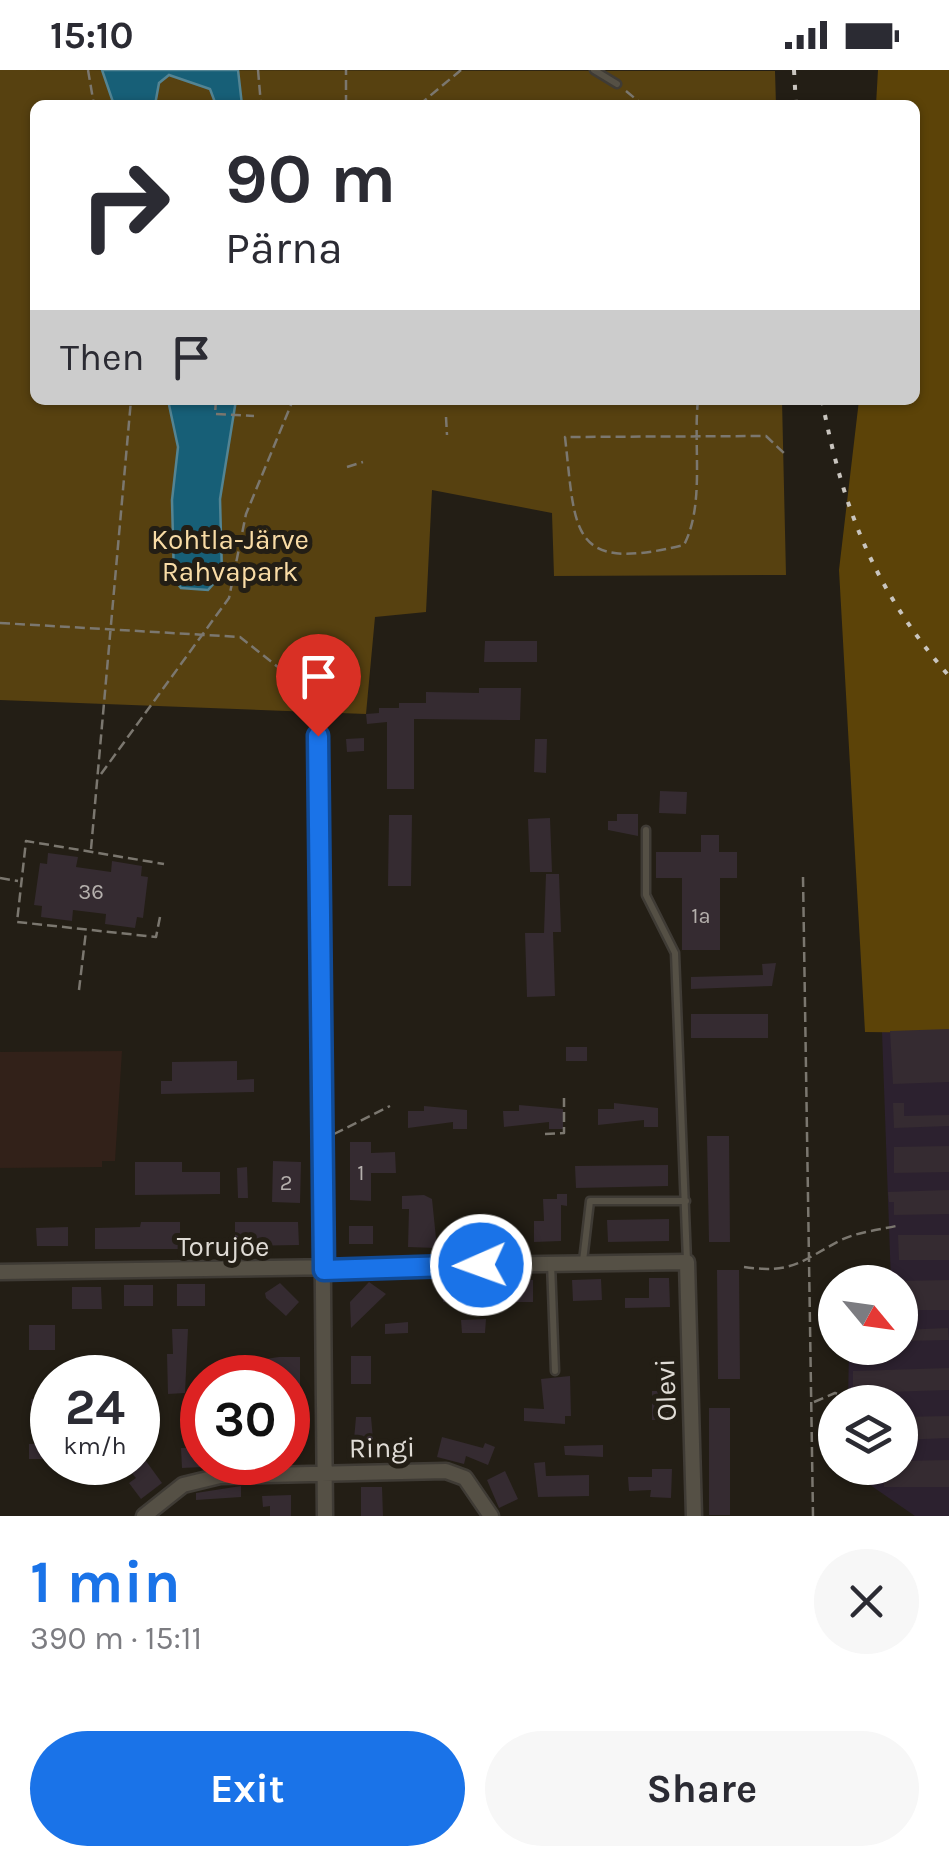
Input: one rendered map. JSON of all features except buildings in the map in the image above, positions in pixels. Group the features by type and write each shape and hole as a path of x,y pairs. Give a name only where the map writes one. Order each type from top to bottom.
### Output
{"street":[{"path":"318,736 325,1516"},
{"name":"Torujõe","path":"0,1272 687,1262"},
{"name":"Olevi","path":"687,1262 694,1516"},
{"name":"Ringi","path":"144,1516 183,1484 220,1476 446,1471 464,1478 490,1516"}],"lane":[{"path":"594,70 617,84"},
{"path":"646,830 646,895 674,953 687,1262"},
{"path":"583,1261 590,1201 686,1201"},
{"path":"551,1262 556,1371"}],"path":[{"path":"88,70 93,100"},
{"path":"258,70 261,100"},
{"path":"346,70 346,100"},
{"path":"425,100 461,70"},
{"path":"617,84 636,100"},
{"path":"91,849 131,405"},
{"path":"216,405 215,414 254,416"},
{"path":"100,775 229,598 246,514 291,405"},
{"path":"697,405 694,435 694,524 684,545 619,557 590,545 575,524 565,437 694,435 766,436 787,456"},
{"path":"446,416 447,435"},
{"path":"347,467 364,462"},
{"path":"0,623 240,637 283,671 314,709"},
{"path":"160,917 156,937 17,922 26,841 164,864"},
{"path":"803,877 812,1516"},
{"path":"0,878 21,882"},
{"path":"79,990 86,930"},
{"path":"545,1134 564,1134 564,1098"},
{"path":"333,1135 390,1106"},
{"path":"744,1267 769,1271 809,1261 842,1240 896,1226"},
{"path":"811,1404 818,1401"}],"shaded area":[{"path":"878,70 949,70 949,1033 865,1032 839,570 858,405 920,405 920,100 876,100"},
{"path":"882,1032 949,1033 949,1516 915,1516 870,1485 918,1485 918,1385 848,1385 849,1365 918,1365 918,1265 890,1265"},
{"path":"122,1051 115,1161 102,1161 102,1167 0,1168 0,1052"}],"green space":[{"name":"Kohtla-Järve Rahvapark","path":"0,70 775,71 776,100 30,100 30,405 782,405 786,575 554,576 552,513 432,490 426,612 375,617 366,714 0,700"}],"water":[{"path":"102,70 238,70 241,100 214,100 210,89 169,75 159,83 156,100 112,100"},
{"path":"169,405 235,405 220,499 222,574 208,590 181,588 174,579 172,500 178,447"}],"railway":[{"path":"794,70 796,100"},
{"path":"823,405 840,478 866,547 901,612 949,676"}],"route":[{"path":"318,736 324,1270 481,1265"}]}
